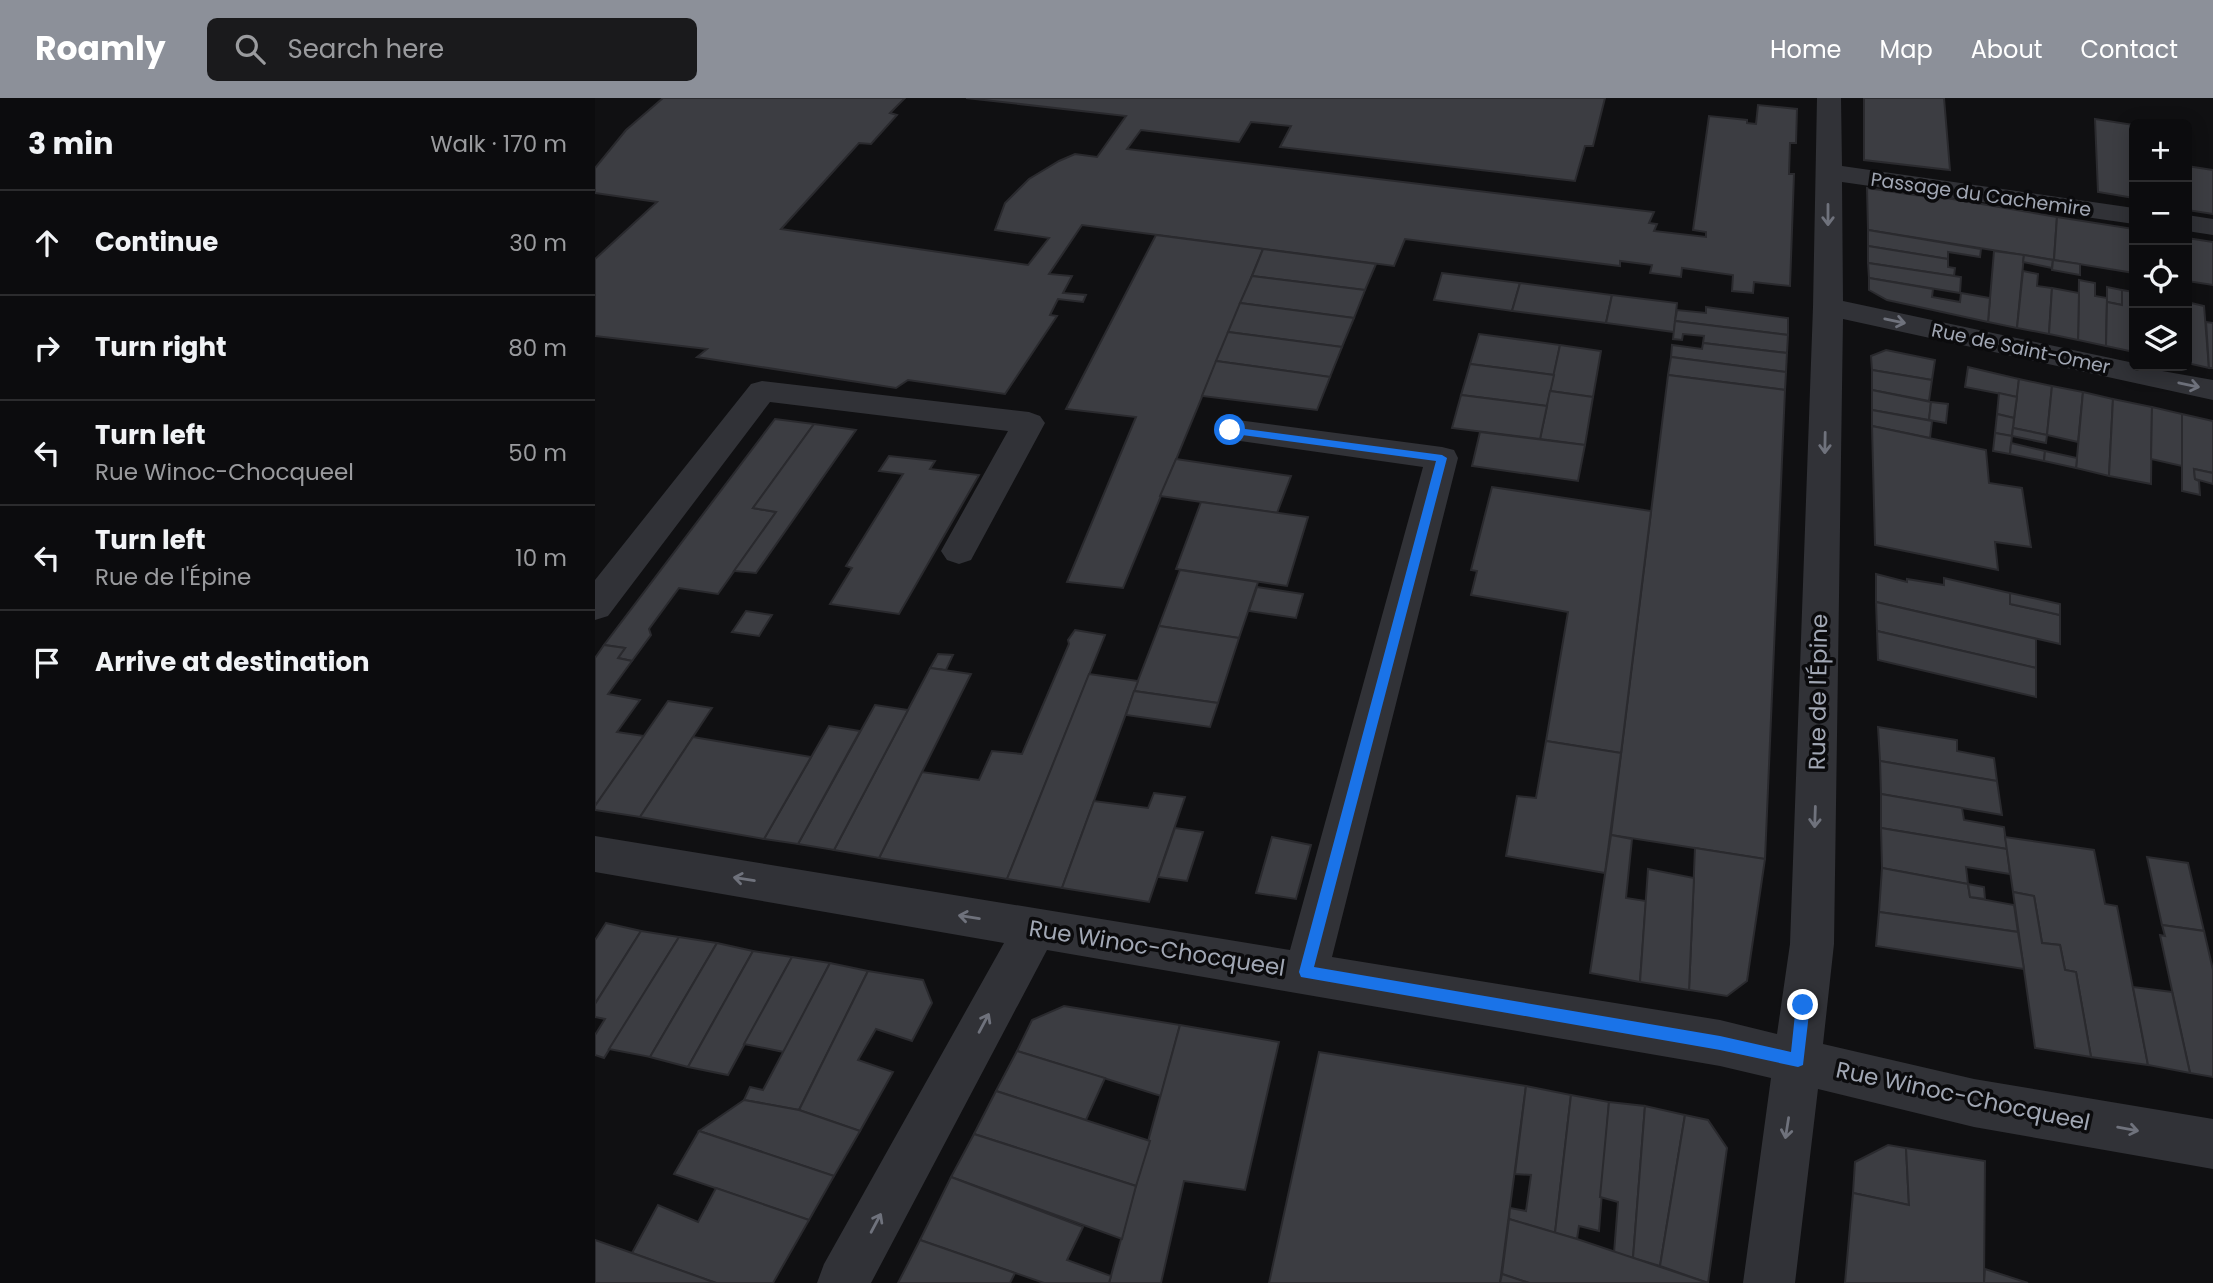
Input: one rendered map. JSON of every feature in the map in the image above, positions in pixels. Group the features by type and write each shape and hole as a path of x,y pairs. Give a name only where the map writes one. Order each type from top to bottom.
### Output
{"street":[{"name":"Rue de l'Épine","path":"1769,1283 1812,944 1828,307 1829,98"},
{"name":"Passage du Cachemire","path":"1828,172 2129,215"},
{"path":"2192,224 2213,227"},
{"name":"Rue de Saint-Omer","path":"1828,307 2213,390"},
{"path":"595,606 762,391 1029,423 959,551"},
{"path":"1230,430 1442,458 1306,972"},
{"name":"Rue Winoc-Chocqueel","path":"595,854 1720,1043 1974,1103 2213,1144"},
{"path":"843,1283 1036,928"}],"building":[{"path":"663,98 905,98 890,113 897,115 871,144 859,143 781,229 1028,265 1049,238 995,230 1005,203 1029,179 1059,161 1075,154 1097,157 1126,116 966,98 1605,98 1593,146 1585,146 1575,181 1280,147 1291,126 1251,122 1239,142 1141,130 1127,149 1654,212 1649,223 1657,224 1654,231 1706,237 1706,232 1693,230 1709,116 1747,120 1747,123 1756,124 1758,105 1797,109 1796,143 1790,143 1789,174 1794,174 1790,286 1754,282 1753,293 1732,291 1733,275 1682,268 1681,277 1650,273 1652,265 1620,261 1620,266 1405,239 1394,266 1082,225 1049,274 1072,276 1063,293 1086,295 1083,302 1058,299 1050,315 1057,316 1005,394 908,380 896,388 697,357 707,349 595,336 595,259 657,202 595,193 595,168 626,130"},
{"path":"1864,98 1944,98 1950,170 1864,160"},
{"path":"2095,119 2129,124 2129,197 2098,192"},
{"path":"2192,167 2213,170 2213,214 2192,211"},
{"path":"1867,188 1929,195 2057,217 2054,260 1868,230"},
{"path":"2057,217 2129,228 2129,272 2054,260"},
{"path":"1868,230 1981,249 1980,257 1948,252 1948,259 1868,246"},
{"path":"1156,235 1263,249 1123,588 1067,582 1136,417 1066,409"},
{"path":"2192,239 2213,242 2213,285 2192,282"},
{"path":"1868,246 1948,259 1948,267 1955,268 1954,276 1868,263"},
{"path":"1263,249 1376,264 1365,290 1252,276"},
{"path":"1994,251 2024,255 2017,328 1988,322"},
{"path":"2024,255 2053,260 2052,268 2023,262"},
{"path":"2053,260 2080,264 2080,275 2052,270"},
{"path":"1868,263 1961,277 1960,293 1869,278"},
{"path":"2023,271 2038,274 2037,286 2052,288 2049,334 2017,328"},
{"path":"1442,273 1520,283 1512,311 1434,300"},
{"path":"1252,276 1365,290 1354,318 1240,303"},
{"path":"1869,278 1933,289 1932,297 1960,302 1961,293 1990,298 1988,322 1887,300 1869,290"},
{"path":"2079,280 2095,283 2095,296 2107,298 2106,346 2078,340"},
{"path":"1520,283 1612,295 1606,323 1512,311"},
{"path":"2107,287 2122,290 2122,305 2107,302"},
{"path":"2052,288 2079,293 2078,340 2049,334"},
{"path":"2122,290 2129,291 2129,351 2106,346 2107,302 2122,305"},
{"path":"1612,295 1677,303 1674,332 1606,323"},
{"path":"1240,303 1354,318 1342,347 1228,332"},
{"path":"2192,303 2204,306 2209,368 2192,364"},
{"path":"1706,307 1788,318 1788,335 1675,321 1677,310 1706,313"},
{"path":"1675,321 1788,335 1787,353 1703,343 1704,336 1683,334 1682,340 1673,339"},
{"path":"2206,322 2213,323 2213,368 2209,368"},
{"path":"1228,332 1342,347 1330,377 1216,361"},
{"path":"1479,334 1560,345 1554,375 1470,364"},
{"path":"1703,343 1787,353 1786,372 1671,357 1672,345 1702,349"},
{"path":"1560,345 1601,351 1593,397 1550,391"},
{"path":"1886,350 1935,360 1932,380 1872,370 1871,356"},
{"path":"1671,357 1786,372 1785,390 1668,375"},
{"path":"1216,361 1330,377 1317,410 1202,396"},
{"path":"1470,364 1554,375 1547,406 1461,395"},
{"path":"1968,367 2019,379 2017,397 1965,387"},
{"path":"1872,370 1932,380 1929,401 1872,390"},
{"path":"1668,375 1785,390 1765,859 1611,835"},
{"path":"2019,379 2052,386 2047,435 2013,428"},
{"path":"2052,386 2083,392 2078,442 2047,435"},
{"path":"1872,390 1931,402 1929,420 1872,410"},
{"path":"1550,391 1593,397 1585,445 1540,439"},
{"path":"2083,392 2113,399 2109,476 2076,468"},
{"path":"1999,393 2017,397 2014,418 1997,414"},
{"path":"1461,395 1547,406 1540,439 1452,428"},
{"path":"2113,399 2152,407 2151,484 2109,476"},
{"path":"1931,402 1948,404 1946,423 1929,420"},
{"path":"2152,407 2182,414 2182,466 2151,459"},
{"path":"1872,410 1932,421 1930,438 1872,426"},
{"path":"1997,414 2014,418 2012,436 1995,433"},
{"path":"2182,414 2213,421 2213,473 2194,469 2195,479 2199,481 2200,495 2182,491"},
{"path":"775,419 814,424 753,508 776,512 718,594 679,588 649,629 651,635 632,661 618,658 625,648 604,645"},
{"path":"814,424 856,430 756,573 734,571 776,512 753,508"},
{"path":"1872,426 1986,450 1989,483 2022,488 2031,547 1995,542 1998,570 1875,545"},
{"path":"2013,428 2047,435 2046,443 2012,436"},
{"path":"1480,432 1585,445 1578,481 1472,466"},
{"path":"1995,433 2012,436 2010,454 1993,451"},
{"path":"2011,443 2045,451 2044,461 2010,454"},
{"path":"2045,451 2077,458 2076,468 2044,461"},
{"path":"889,456 935,461 930,469 979,475 899,614 830,604 852,568 846,566 903,474 879,471"},
{"path":"1176,459 1291,476 1277,513 1160,496"},
{"path":"2194,469 2213,473 2213,484 2195,479"},
{"path":"1492,487 1651,511 1621,753 1546,741 1568,612 1471,595 1477,571 1471,570"},
{"path":"1201,502 1308,517 1287,586 1176,569"},
{"path":"1180,570 1258,582 1239,638 1159,626"},
{"path":"1876,574 1907,582 1907,579 1944,585 1944,578 2010,593 2010,604 2060,615 2060,644 1876,602"},
{"path":"1257,587 1303,594 1296,618 1249,611"},
{"path":"2010,593 2060,604 2060,615 2010,604"},
{"path":"1876,602 2036,639 2036,668 1877,631"},
{"path":"746,611 772,615 759,636 732,632"},
{"path":"1159,626 1239,638 1218,703 1134,691"},
{"path":"1075,630 1105,635 1007,879 879,858 922,772 979,780 992,751 1022,754 1069,644 1068,640"},
{"path":"1877,631 2036,668 2036,697 1878,660"},
{"path":"604,645 625,648 618,658 632,661 608,694 640,700 617,732 644,736 595,806 595,658"},
{"path":"938,654 953,655 946,670 930,668"},
{"path":"930,668 971,674 879,858 834,850"},
{"path":"1089,674 1138,681 1062,888 1007,879"},
{"path":"1134,691 1218,703 1210,727 1126,715"},
{"path":"668,701 712,708 640,817 595,810 595,806"},
{"path":"875,705 908,710 834,850 798,844"},
{"path":"829,726 860,731 798,844 764,839"},
{"path":"1878,727 1957,740 1957,751 1994,758 1997,781 1880,761"},
{"path":"693,737 811,757 764,839 640,817"},
{"path":"1546,741 1621,753 1605,873 1506,856 1517,796 1536,798"},
{"path":"1880,761 1997,781 2002,815 1881,794"},
{"path":"1154,793 1185,797 1149,902 1062,888 1094,801 1148,808"},
{"path":"1881,794 1962,808 1964,820 2004,827 2007,849 1881,828"},
{"path":"1175,828 1203,832 1187,881 1158,877"},
{"path":"1881,828 2007,849 2010,874 1966,867 1968,884 1882,868"},
{"path":"1611,835 1632,839 1626,898 1646,901 1640,982 1590,973"},
{"path":"1272,837 1311,845 1296,899 1256,893"},
{"path":"2005,837 2094,850 2105,904 2117,906 2148,1065 2091,1057 2076,972 2065,970 2060,945 2042,943 2034,896 2013,892"},
{"path":"1695,848 1765,859 1747,981 1727,996 1689,990"},
{"path":"2147,857 2188,863 2204,931 2162,925"},
{"path":"1882,868 1968,884 1970,897 2014,905 2018,932 1879,912"},
{"path":"1648,869 1694,878 1689,990 1640,982"},
{"path":"1968,884 1984,887 1985,899 1970,897"},
{"path":"2013,892 2034,896 2042,943 2060,945 2065,970 2076,972 2091,1057 2035,1048"},
{"path":"1879,912 2018,932 2024,969 1876,946"},
{"path":"606,923 641,931 595,1004 595,940"},
{"path":"2162,925 2204,931 2213,970 2213,1077 2190,1073 2160,935 2165,936"},
{"path":"641,931 679,937 604,1058 595,1055 595,1035 605,1019 595,1017 595,1004"},
{"path":"679,937 717,943 650,1057 609,1049"},
{"path":"717,943 753,951 688,1067 650,1057"},
{"path":"753,951 792,957 728,1075 688,1067"},
{"path":"792,957 830,963 784,1052 744,1044"},
{"path":"830,963 868,971 799,1110 744,1100 750,1087 763,1090"},
{"path":"868,971 923,980 932,1003 912,1041 876,1029 858,1060 893,1072 860,1131 799,1110"},
{"path":"2133,987 2172,992 2190,1073 2148,1065"},
{"path":"1064,1006 1180,1025 1161,1096 1017,1051 1032,1020"},
{"path":"1180,1025 1279,1042 1245,1190 1184,1181 1161,1283 1109,1283"},
{"path":"1017,1051 1105,1078 1086,1120 996,1091"},
{"path":"1319,1052 1526,1086 1500,1283 1269,1283"},
{"path":"1526,1086 1571,1095 1555,1233 1509,1219 1510,1208 1526,1211 1531,1175 1515,1174"},
{"path":"996,1091 1150,1141 1136,1186 974,1134"},
{"path":"1571,1095 1609,1102 1599,1231 1579,1226 1577,1239 1555,1233"},
{"path":"744,1100 799,1110 860,1131 834,1176 699,1131"},
{"path":"1609,1102 1645,1106 1633,1258 1614,1253 1618,1202 1600,1197"},
{"path":"1645,1106 1685,1115 1660,1266 1633,1258"},
{"path":"1685,1115 1708,1120 1727,1148 1708,1283 1660,1266"},
{"path":"699,1131 834,1176 809,1220 674,1174"},
{"path":"974,1134 1136,1186 1122,1239 951,1177"},
{"path":"1888,1145 1906,1148 1909,1205 1853,1193 1855,1162"},
{"path":"1906,1148 1985,1161 1984,1283 1845,1283 1853,1193 1909,1205"},
{"path":"951,1177 1083,1227 1067,1260 1111,1276 1109,1283 1044,1283 920,1240"},
{"path":"716,1188 809,1220 773,1283 716,1283 632,1253 658,1205 698,1222"},
{"path":"1509,1219 1708,1283 1529,1283 1502,1274"},
{"path":"595,1240 632,1253 716,1283 595,1283"},
{"path":"920,1240 1015,1273 1010,1283 898,1283"},
{"path":"1985,1269 2028,1283 1984,1283"},
{"path":"1502,1274 1529,1283 1500,1283"}],"route":[{"path":"1230,430 1442,458 1306,972 1720,1043 1798,1060 1803,1005"}]}
